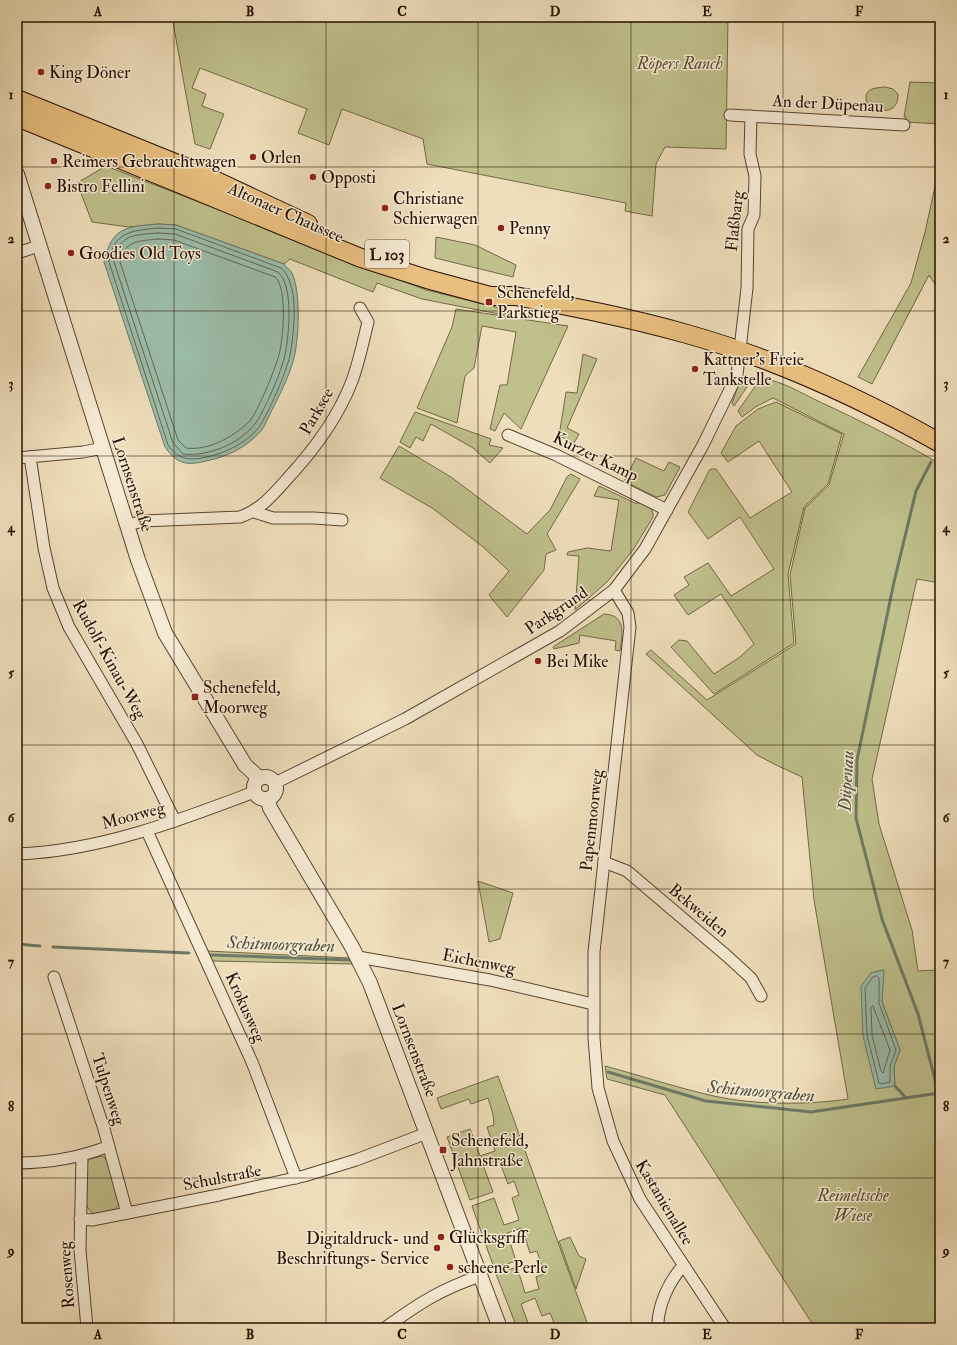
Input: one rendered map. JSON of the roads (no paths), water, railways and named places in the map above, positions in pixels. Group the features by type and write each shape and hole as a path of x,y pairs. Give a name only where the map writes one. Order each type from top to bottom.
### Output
{"main road":[{"name":"Altonaer Chaussee","path":"17,100 195,171 286,215 340,237 431,268 494,285 515,296"},
{"name":"Altonaer Chaussee","path":"17,117 284,228 362,258 427,279 490,296 515,296 668,329 740,351 833,387 902,421 940,443"}],"street":[{"path":"730,115 751,116"},
{"name":"An der Düpenau","path":"751,116 904,125"},
{"name":"Flaßbarg","path":"740,351 746,288 748,229 754,215 755,203 755,176 750,154 751,116"},
{"name":"Lornsenstraße","path":"17,162 18,177 39,246 143,575 165,633 256,785"},
{"path":"17,253 39,246"},
{"name":"Parksee","path":"128,525 143,521 240,517 254,512 275,493 310,455 344,399 352,381 368,322 360,308"},
{"name":"Parkgrund","path":"275,783 385,729 542,642 581,617 614,590 645,549 713,425 737,375 740,351"},
{"name":"Kurzer Kamp","path":"508,435 549,452 667,510"},
{"path":"17,458 103,448"},
{"name":"Rudolf-Kinau-Weg","path":"30,457 44,548 53,588 69,627 137,744 176,822"},
{"path":"254,512 273,518 342,520"},
{"name":"Papenmoorweg","path":"595,1059 593,1004 594,952 630,627 628,613 614,590"},
{"path":"270,778 275,783 275,792 268,799 261,799 256,785 270,778"},
{"name":"Moorweg","path":"17,854 75,847 147,831 176,822 256,785"},
{"name":"Lornsenstraße","path":"268,799 270,808 358,957 381,1010 500,1328"},
{"name":"Krokusweg","path":"147,831 252,1062 296,1178"},
{"name":"Bekweiden","path":"604,862 627,871 727,956 751,978 761,996"},
{"name":"Eichenweg","path":"358,957 490,980 593,1004"},
{"name":"Tulpenweg","path":"54,977 109,1146 127,1213"},
{"name":"Kastanienallee","path":"595,1059 601,1102 612,1141 622,1165 640,1200 726,1328"},
{"name":"Schulstraße","path":"80,1220 92,1220 296,1178 356,1160 427,1133"},
{"path":"17,1163 56,1161 82,1156 109,1146"},
{"path":"80,1220 82,1156"},
{"name":"Rosenweg","path":"80,1220 80,1250 87,1328"},
{"path":"658,1328 659,1314 667,1292 674,1277 683,1266"},
{"path":"385,1328 429,1297 445,1289 480,1276"}],"water":[{"path":"158,224 176,225 284,264 292,273 297,292 298,327 294,358 290,372 264,426 261,431 249,442 229,454 199,463 182,462 169,453 165,447 104,262 107,250 116,235 129,228"},
{"path":"884,970 882,1002 900,1050 894,1067 895,1086 876,1089 863,1036 861,986 871,973"}],"waterway":[{"name":"Düpenau","path":"931,462 916,491 894,582 857,760 856,818 882,919 918,1014 940,1099"},
{"name":"Schitmoorgraben","path":"17,944 40,946"},
{"name":"Schitmoorgraben","path":"53,947 189,953"},
{"name":"Schitmoorgraben","path":"211,955 351,960"},
{"name":"Schitmoorgraben","path":"608,1072 706,1101 811,1112 939,1093"},
{"path":"895,1086 906,1098"}],"place":[{"name":"King Döner","path":"41,72"},
{"name":"Orlen","path":"253,157"},
{"name":"Reimers Gebrauchtwagen","path":"54,161"},
{"name":"Opposti","path":"313,177"},
{"name":"Bistro Fellini","path":"48,186"},
{"name":"Christiane Schierwagen","path":"385,208"},
{"name":"Penny","path":"501,228"},
{"name":"Goodies Old Toys","path":"71,253"},
{"name":"Schenefeld, Parkstieg","path":"489,302"},
{"name":"Kattner's Freie Tankstelle","path":"695,369"},
{"name":"Bei Mike","path":"538,661"},
{"name":"Schenefeld, Moorweg","path":"195,697"},
{"name":"Schenefeld, Jahnstraße","path":"443,1150"},
{"name":"Glücksgriff","path":"441,1237"},
{"name":"Digitaldruck- und Beschriftungs- Service","path":"437,1248"},
{"name":"scheene Perle","path":"450,1267"}],"park label":[{"name":"Röpers Ranch","path":"680,63"},
{"name":"Reimeltsche Wiese","path":"853,1205"}]}
